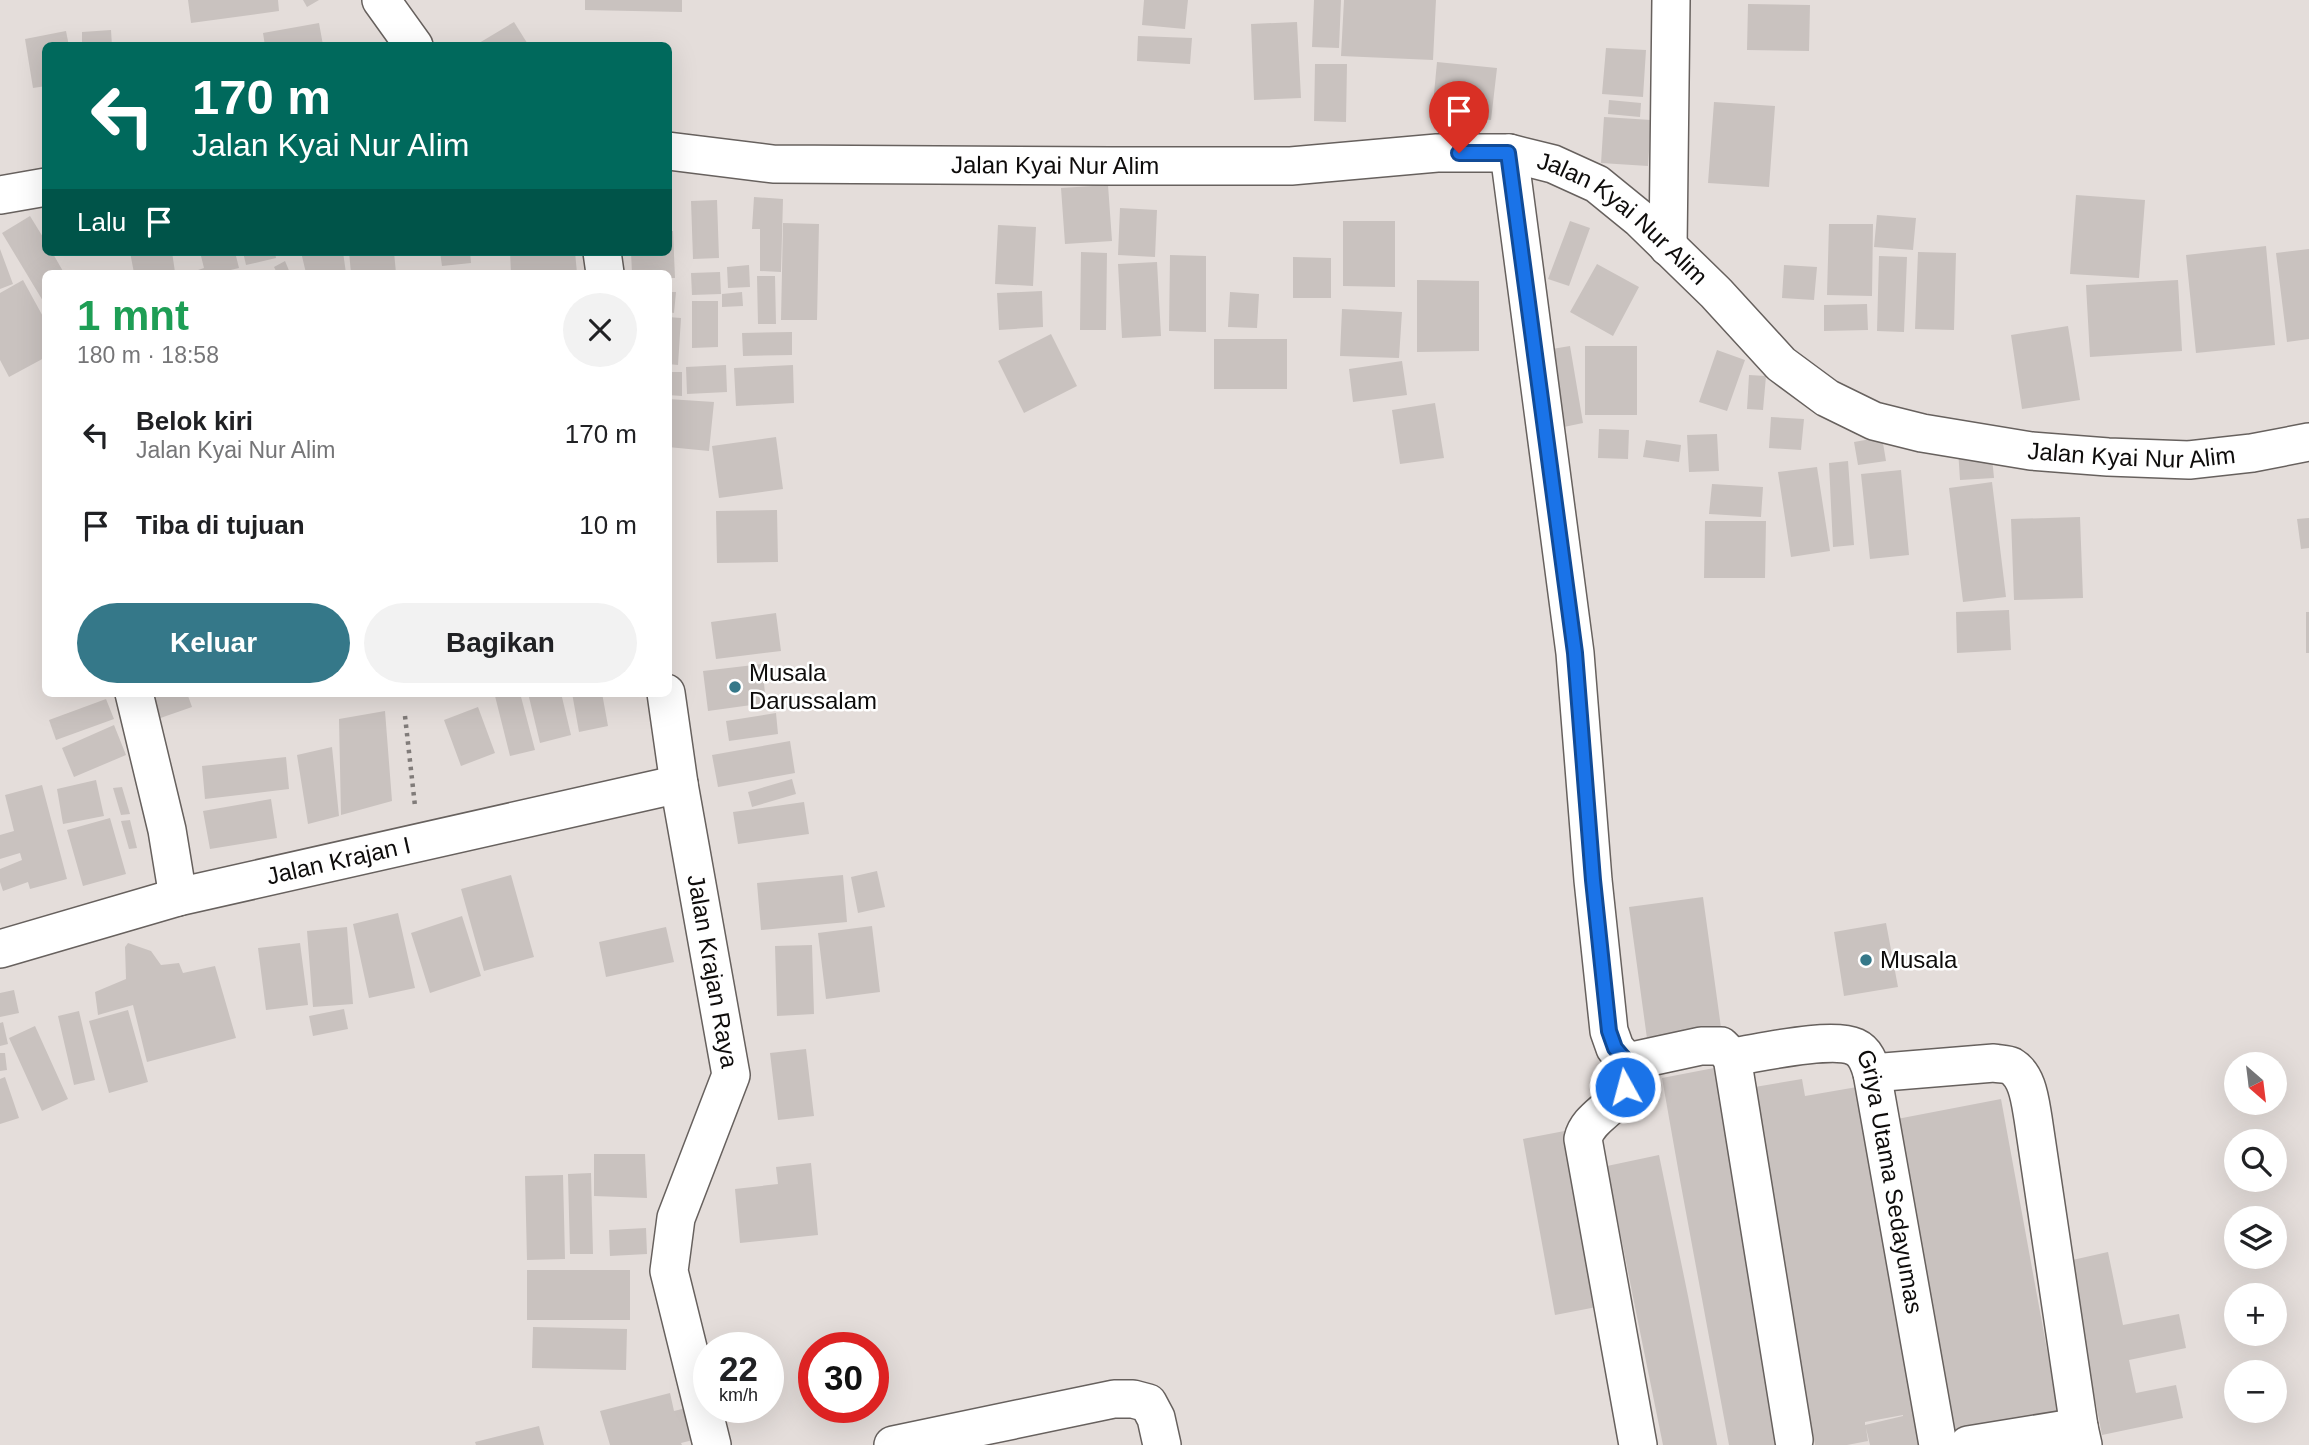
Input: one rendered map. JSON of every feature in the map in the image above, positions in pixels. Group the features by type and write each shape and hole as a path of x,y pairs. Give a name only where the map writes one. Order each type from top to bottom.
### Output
{"street":[{"path":"381,0 411,42"},
{"path":"1668,247 1671,0"},
{"name":"Jalan Kyai Nur Alim","path":"672,151 773,164 1111,166 1291,166 1437,153 1508,153 1553,164 1597,184 1640,219 1716,293 1781,364 1827,398 1874,421 1922,433 2031,451 2108,457 2189,460 2252,453 2309,442"},
{"path":"1508,153 1575,653 1593,880 1609,1031 1615,1048 1627,1062 1625,1087 1613,1104 1584,1131 1583,1139 1638,1445"},
{"path":"0,195 42,188"},
{"path":"136,697 167,830 178,897"},
{"name":"Jalan Krajan Raya","path":"667,697 731,1075 676,1218 669,1271 712,1445"},
{"name":"Jalan Krajan I","path":"0,949 178,897 680,784"},
{"name":"Griya Utama Sedayumas","path":"1627,1062 1701,1046 1721,1046 1732,1057 1831,1043 1857,1048 1867,1057 1938,1445"},
{"path":"1732,1057 1794,1440"},
{"path":"1872,1073 1994,1063 2011,1066 2022,1078 2028,1093 2081,1436 1968,1445"},
{"path":"893,1445 1114,1399 1133,1399 1148,1403 1156,1418 1162,1445"}],"path":[{"path":"405,716 419,842"}],"building":[{"path":"188,0 278,0 279,11 191,23"},
{"path":"303,0 319,0 307,7"},
{"path":"585,0 682,0 682,12 585,10"},
{"path":"1144,0 1188,0 1185,29 1142,25"},
{"path":"1314,0 1341,0 1339,48 1312,47"},
{"path":"1344,0 1436,0 1433,60 1341,56"},
{"path":"1748,4 1810,5 1809,51 1747,50"},
{"path":"514,22 526,42 481,42"},
{"path":"1297,22 1301,98 1254,100 1251,24"},
{"path":"319,23 322,42 264,42 263,33"},
{"path":"111,30 112,42 82,42 82,32"},
{"path":"66,31 68,42 42,42 42,87 33,88 25,39"},
{"path":"1138,36 1192,38 1190,64 1137,61"},
{"path":"1606,48 1646,50 1643,97 1602,94"},
{"path":"1437,62 1497,68 1491,120 1432,115"},
{"path":"1315,64 1347,64 1346,122 1314,121"},
{"path":"1609,100 1641,103 1640,117 1608,114"},
{"path":"1714,102 1775,106 1769,187 1708,183"},
{"path":"1604,117 1651,120 1648,166 1601,163"},
{"path":"1108,185 1112,241 1065,244 1061,188"},
{"path":"2076,195 2145,200 2139,278 2070,274"},
{"path":"754,197 783,199 781,272 760,271 760,229 752,229"},
{"path":"717,200 719,258 693,259 691,201"},
{"path":"1120,208 1157,210 1155,257 1118,255"},
{"path":"1877,215 1916,218 1913,250 1874,247"},
{"path":"30,216 42,236 42,256 54,256 62,270 42,270 42,299 2,233"},
{"path":"1343,221 1395,221 1395,287 1343,286"},
{"path":"1570,221 1590,228 1569,286 1548,279"},
{"path":"783,223 819,224 817,320 781,320"},
{"path":"1829,224 1873,224 1872,296 1827,295"},
{"path":"998,225 1036,227 1033,286 995,284"},
{"path":"673,231 675,278 672,278 672,270 632,270 631,256 672,256"},
{"path":"2266,246 2275,345 2196,353 2186,255"},
{"path":"0,249 13,284 0,289"},
{"path":"2309,249 2309,339 2287,342 2276,253"},
{"path":"1081,252 1107,253 1106,330 1080,330"},
{"path":"1918,252 1956,253 1954,330 1915,329"},
{"path":"1170,255 1206,256 1206,332 1169,331"},
{"path":"131,256 173,256 175,270 133,270"},
{"path":"201,256 236,256 239,268 198,270 204,268"},
{"path":"244,256 276,256 276,258 246,265"},
{"path":"302,256 344,256 346,270 305,270"},
{"path":"349,256 394,256 396,270 351,270"},
{"path":"441,256 470,256 471,263 442,266"},
{"path":"510,256 575,256 577,270 511,270"},
{"path":"1879,256 1907,257 1904,332 1877,331"},
{"path":"1293,257 1331,258 1331,298 1293,298"},
{"path":"285,261 289,270 276,270 274,267"},
{"path":"1157,262 1161,336 1122,338 1118,264"},
{"path":"1597,264 1639,287 1613,336 1570,312"},
{"path":"749,265 750,287 728,288 727,267"},
{"path":"1784,265 1817,267 1814,300 1782,298"},
{"path":"720,272 721,294 692,295 691,273"},
{"path":"757,276 775,276 776,324 758,324"},
{"path":"23,280 42,315 42,359 9,377 0,360 0,293"},
{"path":"1417,280 1479,281 1479,351 1417,352"},
{"path":"2178,280 2182,351 2090,357 2086,285"},
{"path":"1042,291 1043,327 999,330 997,293"},
{"path":"672,292 676,292 674,313"},
{"path":"742,292 743,306 722,307 722,294"},
{"path":"1230,292 1259,294 1257,328 1228,327"},
{"path":"692,301 718,301 718,347 692,348"},
{"path":"1867,304 1868,330 1824,331 1824,305"},
{"path":"1342,309 1402,312 1399,358 1340,356"},
{"path":"672,317 681,318 678,365 672,364"},
{"path":"2068,326 2080,400 2022,409 2011,335"},
{"path":"792,332 792,355 743,356 742,333"},
{"path":"1051,334 1077,386 1024,413 998,361"},
{"path":"1214,339 1287,339 1287,389 1214,389"},
{"path":"1570,346 1583,423 1559,428 1546,350"},
{"path":"1585,346 1637,346 1637,415 1585,415"},
{"path":"1717,350 1745,360 1727,411 1699,402"},
{"path":"1402,361 1407,395 1353,402 1349,369"},
{"path":"726,365 727,392 687,394 686,367"},
{"path":"793,365 794,403 736,406 734,368"},
{"path":"672,372 682,372 682,396 672,395"},
{"path":"1749,375 1766,376 1763,410 1747,409"},
{"path":"672,399 714,402 709,451 672,447"},
{"path":"1435,403 1444,458 1400,464 1392,410"},
{"path":"1771,417 1804,419 1801,450 1769,448"},
{"path":"1599,429 1629,430 1628,459 1598,458"},
{"path":"1717,434 1719,471 1689,472 1687,435"},
{"path":"776,437 783,489 719,498 712,446"},
{"path":"1882,437 1886,461 1858,465 1854,442"},
{"path":"1646,440 1681,445 1679,462 1643,457"},
{"path":"1991,447 1994,478 1960,480 1958,449"},
{"path":"1848,461 1854,545 1833,547 1829,463"},
{"path":"1817,467 1830,551 1791,557 1778,472"},
{"path":"1901,470 1909,555 1870,559 1861,474"},
{"path":"1992,482 2006,597 1963,602 1949,488"},
{"path":"1712,484 1763,487 1761,517 1709,514"},
{"path":"777,510 778,562 717,563 716,511"},
{"path":"2080,517 2083,598 2014,600 2011,519"},
{"path":"2309,518 2309,548 2301,549 2297,519"},
{"path":"1705,521 1766,521 1765,578 1704,578"},
{"path":"2009,610 2011,650 1957,653 1956,612"},
{"path":"2306,612 2309,612 2309,653 2306,653"},
{"path":"776,613 781,651 716,659 711,622"},
{"name":"Musala Darussalam","path":"762,664 766,703 708,711 703,671"},
{"path":"140,697 188,697 192,707 149,722"},
{"path":"495,697 521,697 535,750 510,756"},
{"path":"529,697 562,697 571,735 540,743"},
{"path":"573,697 603,697 608,726 579,732"},
{"path":"106,699 114,719 56,740 49,720"},
{"path":"478,707 495,753 461,766 444,720"},
{"path":"385,711 392,801 341,815 339,719"},
{"path":"776,713 778,734 729,741 726,721"},
{"path":"114,725 126,755 74,777 62,748"},
{"path":"790,741 795,773 718,787 712,755"},
{"path":"332,747 339,816 308,824 297,755"},
{"path":"286,757 289,789 205,799 202,766"},
{"path":"792,779 796,794 752,807 748,792"},
{"path":"96,780 104,816 63,824 57,789"},
{"path":"42,785 67,879 30,889 28,882 3,891 0,869 22,860 20,853 0,859 0,835 14,831 5,795"},
{"path":"122,787 130,814 121,815 113,788"},
{"path":"271,799 277,838 210,849 203,811"},
{"path":"804,802 809,834 738,844 733,812"},
{"path":"110,818 126,874 83,886 67,830"},
{"path":"130,820 137,848 129,849 121,821"},
{"path":"877,871 885,907 858,913 851,877"},
{"path":"511,875 534,957 484,971 461,889"},
{"path":"843,875 847,922 761,930 757,883"},
{"path":"1703,897 1723,1042 1649,1053 1629,907"},
{"path":"398,913 415,988 369,998 353,924"},
{"path":"462,916 481,976 430,993 411,933"},
{"name":"Musala","path":"1886,923 1898,987 1844,996 1834,932"},
{"path":"872,926 880,992 826,999 818,933"},
{"path":"347,927 353,1004 313,1007 307,931"},
{"path":"666,927 674,962 606,977 599,942"},
{"path":"128,943 151,951 161,965 179,963 183,973 215,966 236,1038 147,1062 133,1005 98,1015 95,992 126,979 125,947"},
{"path":"300,943 308,1005 266,1010 258,948"},
{"path":"812,945 814,1014 777,1016 775,946"},
{"path":"14,990 19,1013 0,1017 0,993"},
{"path":"344,1009 348,1029 313,1036 309,1016"},
{"path":"128,1010 148,1082 109,1093 89,1021"},
{"path":"79,1011 95,1080 74,1085 58,1016"},
{"path":"3,1022 8,1044 0,1046 0,1023"},
{"path":"35,1026 68,1099 42,1111 9,1038"},
{"path":"806,1049 814,1116 778,1120 770,1053"},
{"path":"0,1053 5,1053 7,1070 0,1071"},
{"path":"1714,1068 1783,1445 1729,1445 1680,1180 1662,1078"},
{"path":"5,1077 19,1118 0,1124 0,1079"},
{"path":"1802,1079 1805,1096 1857,1087 1925,1445 1870,1445 1866,1428 1868,1441 1847,1445 1815,1445 1749,1088","holes":["1903,1416 1865,1425 1865,1422"]},
{"path":"2001,1099 2061,1426 1956,1445 1897,1119"},
{"path":"1575,1129 1607,1305 1555,1315 1523,1139"},
{"path":"594,1154 645,1154 647,1198 594,1196"},
{"path":"1659,1155 1717,1445 1663,1445 1635,1307 1607,1166"},
{"path":"811,1163 818,1235 740,1243 735,1189 778,1184 776,1167"},
{"path":"591,1173 593,1254 570,1254 568,1174"},
{"path":"563,1175 565,1259 527,1260 525,1176"},
{"path":"646,1228 647,1254 610,1256 609,1230"},
{"path":"2108,1252 2123,1325 2179,1314 2186,1348 2129,1360 2136,1393 2176,1385 2183,1418 2102,1435 2068,1261"},
{"path":"527,1270 630,1270 630,1320 527,1320"},
{"path":"533,1327 627,1329 626,1370 532,1368"},
{"path":"670,1393 674,1411 690,1407 697,1439 681,1443 682,1445 610,1445 600,1411"},
{"path":"539,1426 544,1445 476,1445 475,1442"}],"place":[{"name":"Musala Darussalam","path":"735,687"},
{"name":"Musala","path":"1866,960"}],"route":[{"path":"1459,153 1508,153 1575,653 1593,880 1609,1031 1615,1048 1627,1062 1625,1087"}]}
